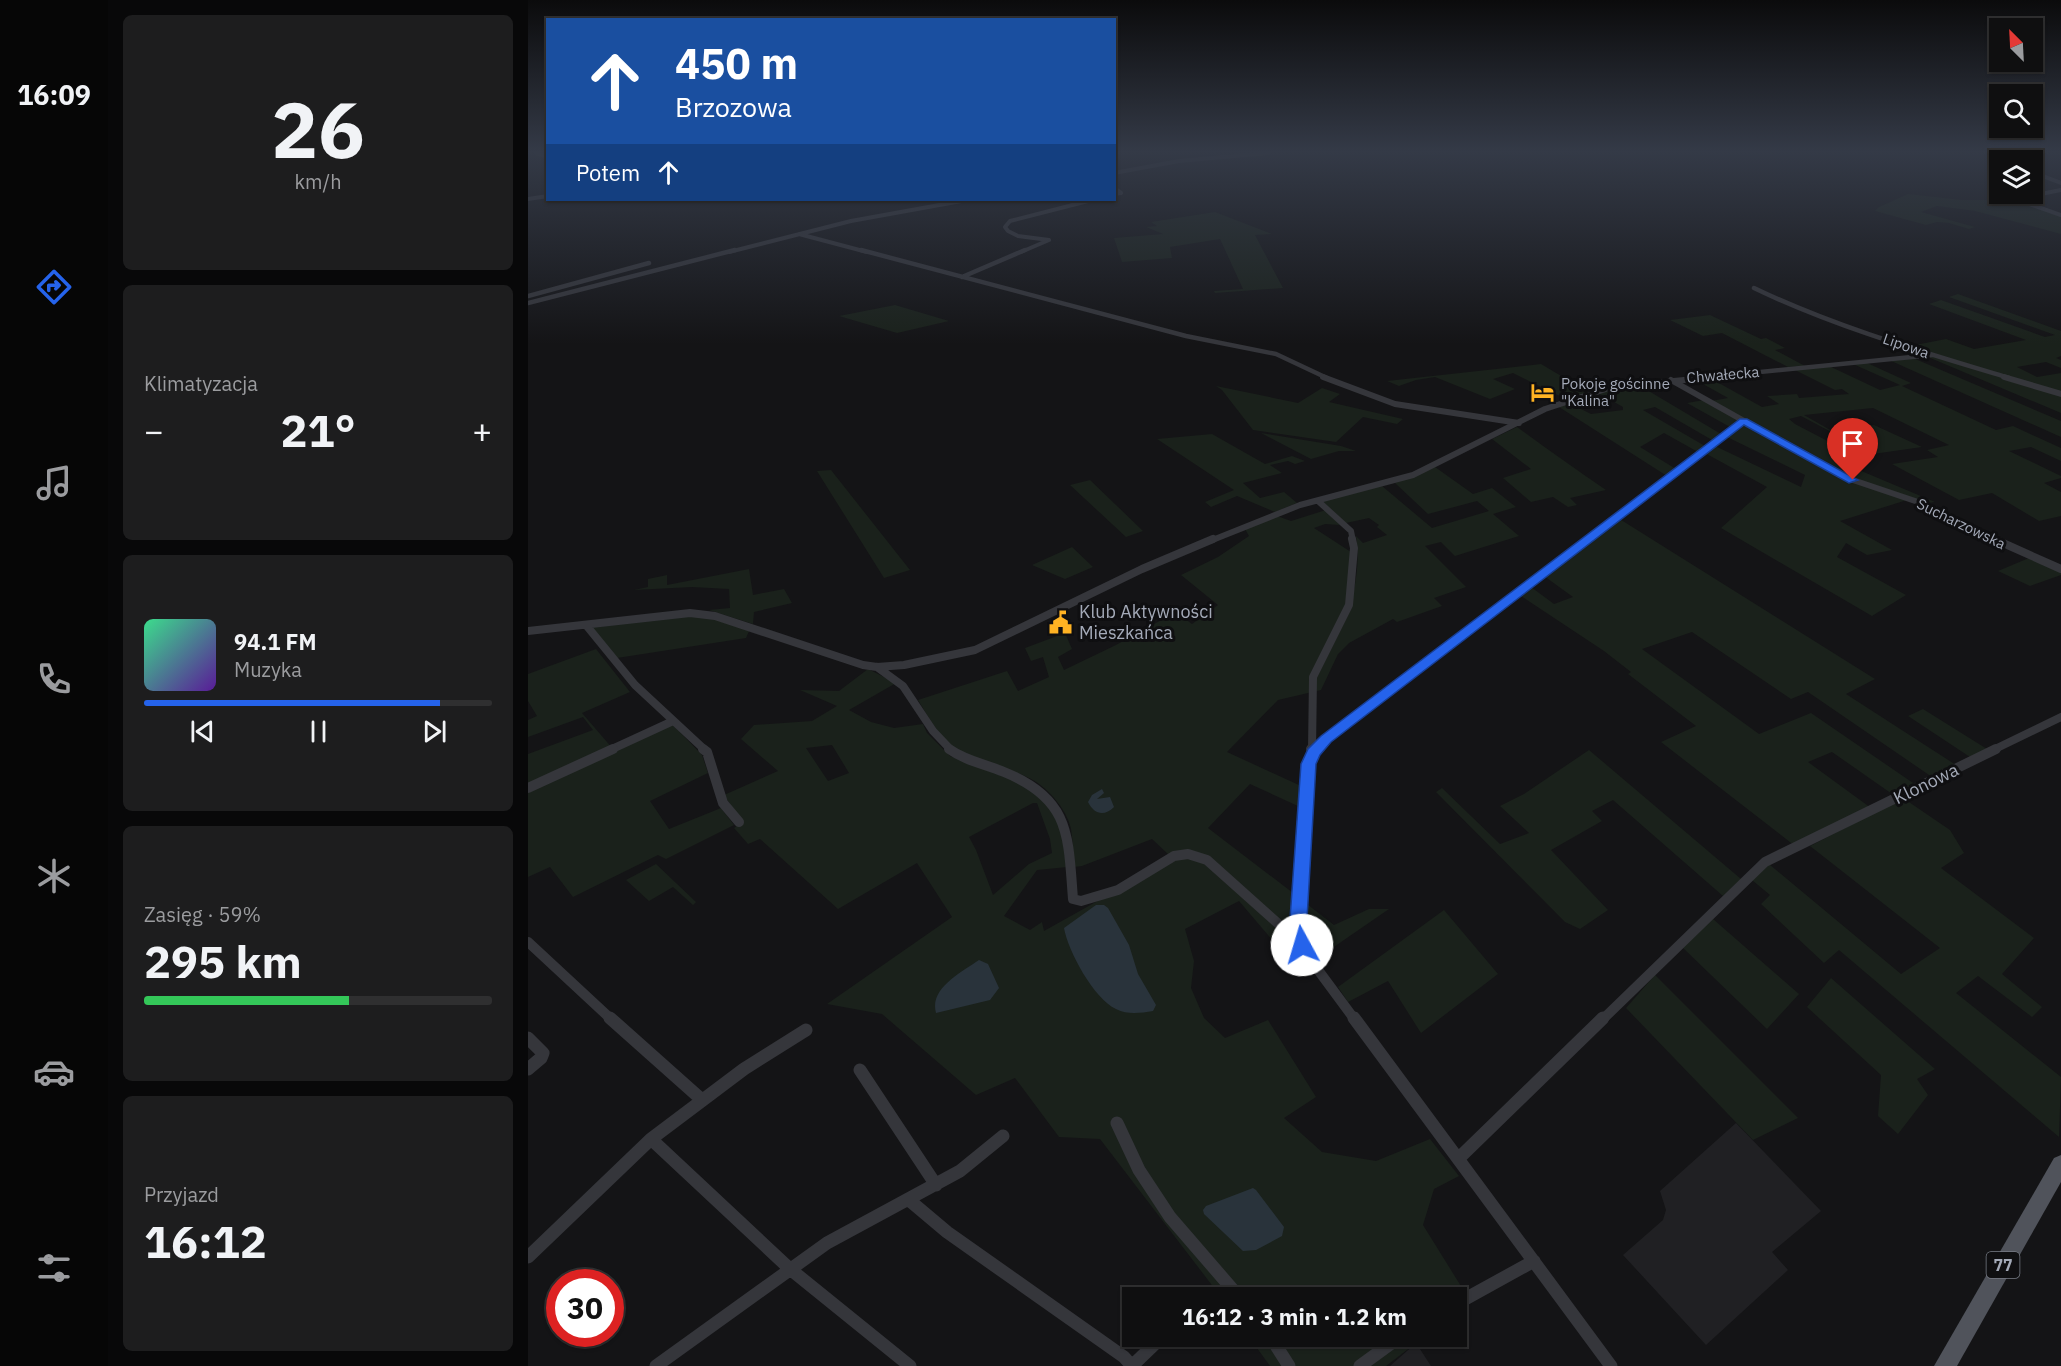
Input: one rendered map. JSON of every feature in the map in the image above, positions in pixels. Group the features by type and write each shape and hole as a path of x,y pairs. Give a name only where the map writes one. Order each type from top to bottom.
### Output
{"main road":[{"name":"77","path":"1945,1366 2056,1186 2061,1164"}],"street":[{"path":"528,303 874,217"},
{"path":"962,277 1049,240 1025,238 1005,231 1005,224 1023,217"},
{"path":"799,234 1197,339 1276,354 1326,378 1395,404 1520,423"},
{"path":"528,296 649,263"},
{"name":"Lipowa","path":"1754,288 1787,304 1932,355 2061,394"},
{"name":"Chwałecka","path":"877,667 927,662 992,644 1142,569 1267,517 1413,475 1545,410 1612,387 1932,355"},
{"name":"Sucharzowska","path":"1670,380 1844,477 1927,505 2009,547 2061,569"},
{"path":"1611,1366 1307,955 1302,945 1299,919 1309,764 1313,753 1326,739 1743,421"},
{"path":"1313,753 1310,747 1313,677 1349,605 1354,548 1351,531 1318,501"},
{"path":"528,631 663,614 690,613 714,616 862,665 877,667 902,685 932,732 955,753 1035,785 1050,799 1060,812 1067,835 1073,899 1081,901 1118,890 1136,881 1166,860 1188,854 1199,856 1213,865 1302,945"},
{"path":"586,625 635,685 706,752 723,802 739,822"},
{"name":"Klonowa","path":"1458,1159 1766,862 2061,717"},
{"path":"528,788 673,721"},
{"path":"528,942 655,1060 701,1099"},
{"path":"528,1257 651,1139 701,1099 806,1030"},
{"path":"528,1038 543,1053 541,1058 528,1068"},
{"path":"860,1070 936,1185"},
{"path":"1117,1123 1139,1170 1170,1217 1230,1287"},
{"path":"656,1366 827,1243 960,1171 1003,1136"},
{"path":"651,1139 790,1269 910,1366"},
{"path":"909,1200 947,1232 1124,1357 1132,1366 1152,1347"},
{"path":"1467,1298 1534,1261"},
{"path":"1277,1347 1289,1366"},
{"path":"1360,1366 1386,1347"}],"shaded area":[{"path":"1185,217 1227,217 1272,234 1255,235 1283,288 1215,293 1214,291 1243,289 1220,239 1170,247 1172,258 1122,262 1114,238 1163,234 1146,227 1157,226 1151,222"},
{"path":"1896,217 1938,217 1975,227 1969,229 1937,222 1926,225"},
{"path":"1996,217 2061,217 2061,234"},
{"path":"1958,294 2061,331 2061,356 2056,358 2061,360 2061,368 2046,362 2017,367 2037,377 2061,373 2061,393 1910,346 1946,339 1974,349 2026,340 1929,304 1941,300 2045,337 2055,335 1949,297"},
{"path":"895,305 949,321 897,333 839,316"},
{"path":"1710,315 1785,348 1775,350 1805,366 1788,367 1722,333 1703,336 1670,320"},
{"path":"1928,357 1935,357 2061,395 2061,413"},
{"path":"1913,358 2061,421 2061,437 1889,360"},
{"path":"1865,362 1911,383 1902,386 1996,430 2013,426 2061,448 2061,461 2031,447 2009,451 2061,476 2061,478 2044,483 2061,492 2061,516 2039,521 1992,493 1959,500 1892,464 1938,457 1927,450 1949,445 1873,408 1804,415 1832,431 1874,425 1922,447 1873,454 1801,416 1789,419 1862,459 1859,470 1935,502 1928,503 1842,474 1711,401 1728,398 1694,379 1708,377 1762,407 1779,404 1767,396 1797,394 1799,398 1849,394 1842,389 1835,390 1793,369 1829,366 1880,390 1900,385 1853,364"},
{"path":"1541,364 1590,393 1568,400 1513,373 1493,379 1515,389 1490,399 1435,377 1399,386 1387,381"},
{"path":"1637,384 1721,434 1712,440 1655,407 1643,410 1705,446 1698,452 1664,433 1640,447 1676,469 1667,476 1559,407 1569,403 1591,414 1623,410 1623,407 1598,393"},
{"path":"1216,386 1298,403 1322,388 1340,394 1329,402 1403,419 1397,424 1363,417 1336,442 1253,430 1222,390"},
{"path":"1704,400 1739,420 1730,427 1687,403"},
{"path":"1744,422 1834,473 1907,500 1840,521 1892,550 1867,555 1846,543 1837,557 1906,595 1872,616 1721,528 1767,487 1703,452 1713,445 1801,487 1805,475 1725,436"},
{"path":"1517,427 1606,490 1570,498 1577,505 1568,507 1553,497 1531,502 1503,478 1531,469 1492,439"},
{"path":"1261,433 1341,446 1356,451 1339,451 1311,459"},
{"path":"1212,434 1265,464 1292,456 1305,461 1295,464 1288,461 1270,465 1282,473 1243,483 1260,498 1284,492 1297,503 1275,512 1237,496 1211,507 1205,502 1234,490 1157,439"},
{"path":"1435,467 1473,494 1492,488 1516,507 1493,514 1519,536 1455,556 1441,542 1425,546 1466,587 1434,598 1442,606 1397,622 1393,619 1349,643 1338,654 1321,690 1278,700 1227,752 1312,791 1311,812 1250,784 1208,828 1297,896 1297,939 1213,861 1169,855 1152,839 1074,867 1069,821 1055,798 1027,777 973,760 957,752 938,732 918,700 1007,671 1018,691 1049,677 1043,657 1031,661 1025,648 1065,633 1072,649 1058,657 1064,670 1176,612 1192,624 1218,605 1181,575 1218,557 1249,536 1245,529 1277,516 1291,521 1326,510 1340,525 1325,524 1314,528 1351,552 1346,605 1337,628 1342,627 1355,582 1358,559 1356,536 1363,543 1387,535 1369,518 1346,523 1321,501 1382,486 1432,528 1489,511 1477,501 1428,514 1395,483"},
{"path":"831,470 910,570 884,578 817,471"},
{"path":"1090,480 1143,531 1126,537 1070,485"},
{"path":"1618,518 1875,679 1846,694 1956,765 1932,777 1808,692 1791,699 1692,632 1642,649 1759,734 1811,713 1916,785 1895,796 1832,752 1808,762 1871,808 1795,846 1661,742 1696,726 1628,674 1631,672 1604,651 1521,596 1531,587 1554,604 1573,597 1544,576"},
{"path":"1072,547 1093,567 1065,579 1032,565"},
{"path":"2029,558 2061,571 2061,575 2030,586 1998,571"},
{"path":"749,569 753,595 784,589 792,603 754,612 753,624 709,610 730,608 729,589 692,587 634,590 648,587 648,579 667,575 667,585"},
{"path":"662,616 706,616 750,629 746,638 617,658 589,627"},
{"path":"596,649 630,692 582,713 613,749 672,724 702,755 708,773 650,801 669,829 721,808 734,825 666,859 658,855 573,897 550,867 528,877 528,754 593,730 583,717 528,737 528,720 537,716 528,701 528,674"},
{"path":"868,669 896,683 849,710 871,722 894,728 923,724 927,733 950,756 1037,789 1060,820 1067,867 1037,870 1004,916 1030,930 1042,922 1044,931 1160,866 1187,856 1201,860 1300,949 1279,948 1239,901 1185,929 1194,961 1191,988 1204,1018 1225,1038 1268,1020 1316,1097 1284,1118 1322,1152 1376,1161 1430,1139 1459,1176 1434,1189 1423,1225 1462,1287 1213,1287 1100,1139 1059,1137 1015,1078 976,1095 882,1014 827,1004 952,917 917,863 838,909 760,839 748,844 734,828 742,822 724,795 778,771 741,739 754,725 812,721 837,706 800,690 839,691","holes":["832,745 849,773 828,781 806,748","1037,803 1050,839 1052,853 1029,864 993,895 969,837"]},
{"path":"1923,709 1987,749 1970,757 1908,716"},
{"path":"1589,750 1741,879 1723,896 1613,800 1592,811 1602,821 1551,850 1608,910 1580,929 1565,922 1436,792 1442,788 1500,844 1529,833 1500,806 1524,794"},
{"path":"1102,789 1104,793 1097,799 1110,797 1114,807 1107,812 1100,813 1088,802 1092,795"},
{"path":"1903,798 1950,830 1964,853 1941,868 2034,938 2002,974 2042,1007 2032,1017 1978,976 1956,993 2061,1077 2059,1137 1839,950 1824,963 1761,904 1770,895 1752,880 1769,864 1901,974 1940,948 1810,846"},
{"path":"656,864 696,902 693,905 673,887 649,901 626,880"},
{"path":"1303,901 1334,925 1369,909 1389,909 1328,951 1307,950 1303,933"},
{"path":"1096,905 1104,905 1108,908 1129,945 1138,974 1156,1005 1153,1011 1125,1012 1108,1004 1091,985 1076,961 1064,928"},
{"path":"1444,910 1498,974 1421,1033 1388,981 1348,1002 1338,987"},
{"path":"1713,919 1799,994 1767,1029 1682,947"},
{"path":"979,960 988,964 999,988 990,1000 936,1013 935,1004 942,988 956,975"},
{"path":"1655,975 1798,1118 1753,1140 1626,1008"},
{"path":"1831,978 1935,1069 1917,1079 1928,1095 1898,1134 1878,1116 1881,1075 1807,1007"},
{"path":"1736,1123 1821,1211 1772,1252 1788,1270 1706,1345 1623,1255 1663,1220 1666,1210 1660,1191"},
{"path":"1253,1188 1284,1227 1282,1236 1256,1250 1243,1251 1204,1214 1203,1210 1206,1206"},
{"path":"1256,1347 1411,1347 1386,1366 1270,1366"},
{"path":"1411,1347 1419,1347 1431,1366 1390,1366"}],"place":[{"name":"Pokoje gościnne \"Kalina\"","path":"1543,393"},
{"name":"Klub Aktywności Mieszkańca","path":"1061,622"}],"route":[{"path":"1302,945 1299,919 1309,764 1313,753 1326,739 1743,421 1836,473 1853,480"}]}
